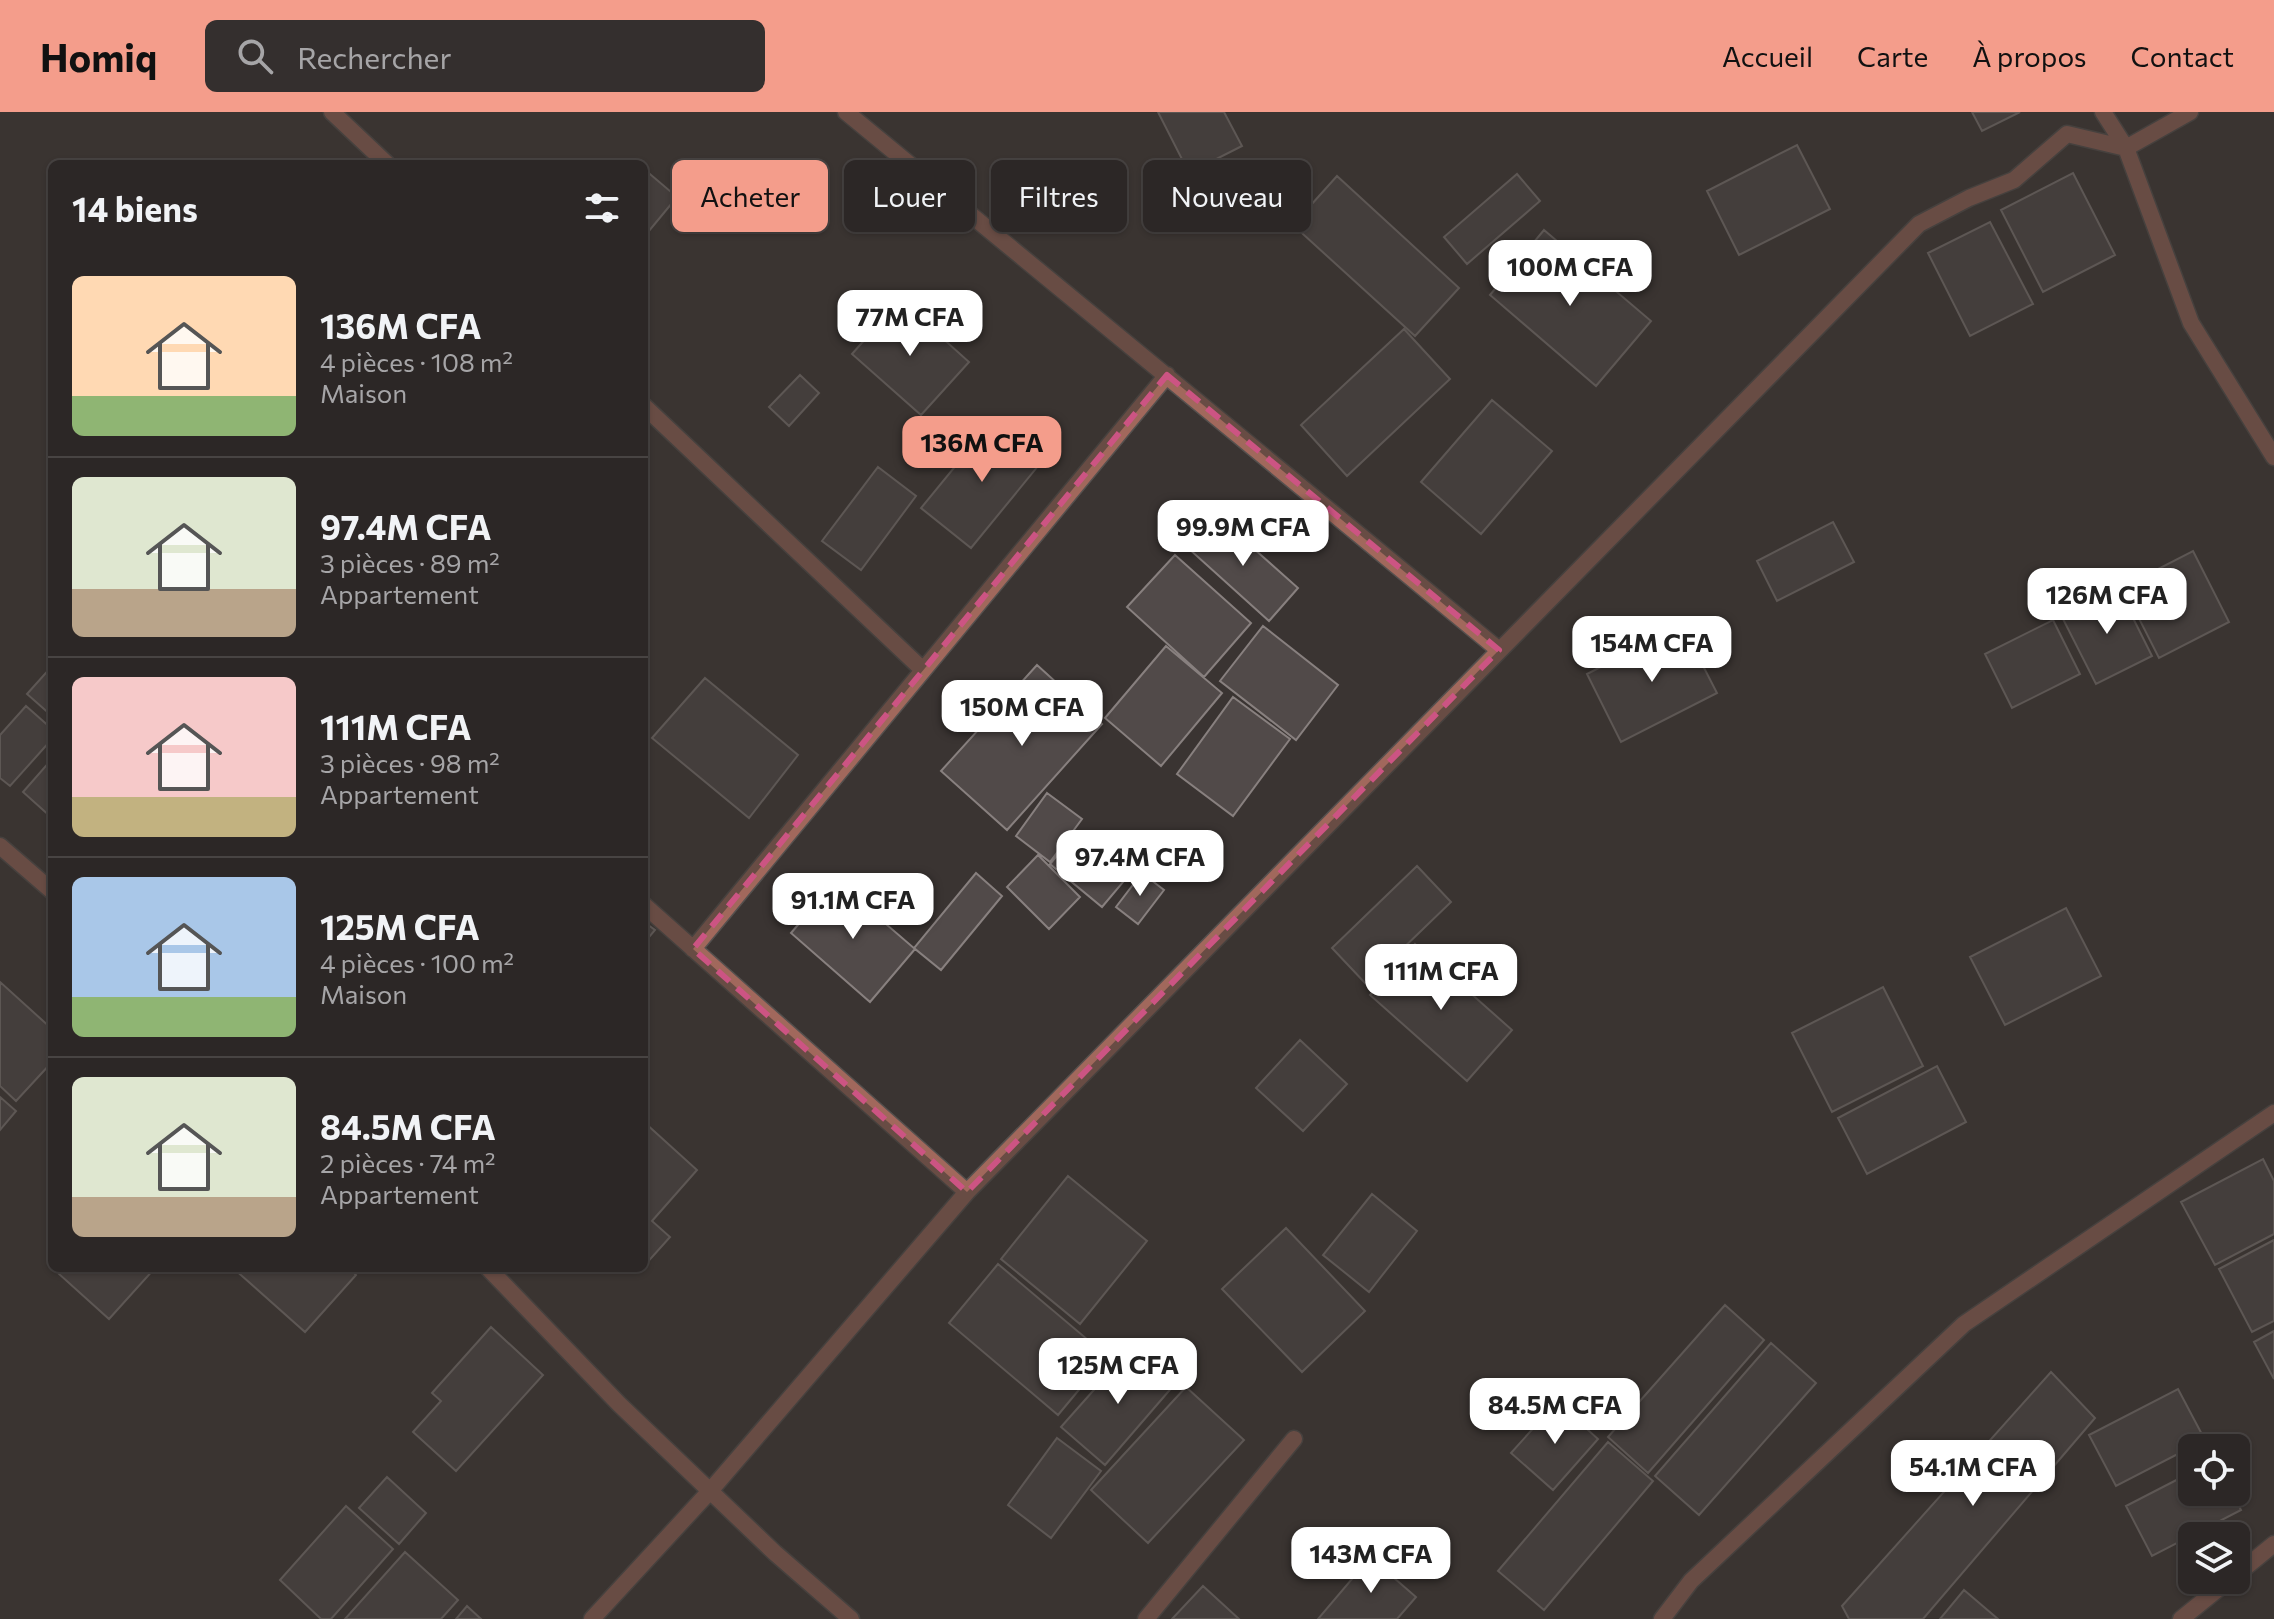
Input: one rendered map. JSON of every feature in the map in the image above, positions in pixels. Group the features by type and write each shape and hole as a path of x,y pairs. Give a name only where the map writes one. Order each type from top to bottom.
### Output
{"street":[{"path":"332,112 383,160"},
{"path":"846,112 1499,650"},
{"path":"2103,112 2126,148 2191,323 2274,457"},
{"path":"592,1619 710,1491 967,1192 1919,224 1969,198 2014,180 2067,134 2126,148 2190,112"},
{"path":"693,949 1167,375"},
{"path":"648,410 923,670"},
{"path":"0,846 48,888"},
{"path":"648,909 967,1192"},
{"path":"1662,1619 1691,1581 1964,1324 2274,1113"},
{"path":"492,1272 619,1404 851,1619"},
{"path":"1146,1619 1294,1439"},
{"path":"2250,1564 2274,1544"},
{"path":"2181,1619 2212,1594"}],"highlighted area":[{"path":"1167,375 1499,650 967,1192 693,949"}],"building":[{"path":"1158,112 1224,112 1242,146 1215,160 1182,160"},
{"path":"1972,112 2020,112 1982,131"},
{"path":"1797,145 1830,209 1739,255 1707,191"},
{"path":"648,172 672,193 672,203 648,232"},
{"path":"2073,173 2115,255 2043,292 2001,210"},
{"path":"1517,174 1540,201 1467,264 1444,237"},
{"path":"1337,176 1459,288 1415,336 1301,232 1311,232 1311,205"},
{"path":"1990,222 2033,304 1970,336 1928,253"},
{"path":"1544,230 1651,321 1596,386 1490,295"},
{"path":"900,300 969,362 921,415 852,354"},
{"path":"1404,329 1450,379 1347,476 1301,425"},
{"path":"800,375 819,393 789,426 769,407"},
{"path":"1492,400 1552,451 1481,534 1421,482"},
{"path":"994,419 1043,460 971,548 921,508"},
{"path":"878,467 916,496 861,570 822,541"},
{"path":"1217,516 1298,588 1269,621 1188,548"},
{"path":"1833,522 1854,562 1777,601 1757,561"},
{"path":"2193,551 2229,622 2159,658 2123,587"},
{"path":"1175,555 1251,623 1204,677 1127,607"},
{"path":"2118,588 2152,656 2096,684 2062,617"},
{"path":"2053,620 2080,674 2012,708 1985,654"},
{"path":"1682,625 1717,693 1621,742 1587,674"},
{"path":"1263,626 1338,685 1296,740 1220,681"},
{"path":"1166,646 1222,693 1161,766 1105,718"},
{"path":"1037,665 1102,724 1007,830 941,771"},
{"path":"48,670 48,712 27,694"},
{"path":"705,678 798,755 749,818 652,738"},
{"path":"1233,697 1290,739 1233,816 1177,774"},
{"path":"26,706 48,725 48,743 10,786 0,778 0,735"},
{"path":"48,764 48,814 23,792"},
{"path":"1047,793 1082,819 1050,862 1016,836"},
{"path":"1077,832 1129,875 1102,907 1050,864"},
{"path":"1038,855 1080,897 1049,929 1007,887"},
{"path":"1417,866 1451,902 1366,984 1332,948"},
{"path":"976,873 1002,896 941,970 914,948"},
{"path":"1142,873 1164,890 1138,924 1116,907"},
{"path":"836,881 915,949 870,1002 791,933"},
{"path":"2066,908 2101,976 2005,1025 1970,957"},
{"path":"648,925 655,930 648,938"},
{"path":"1415,944 1512,1030 1467,1081 1370,995"},
{"path":"0,982 48,1025 48,1066 16,1101 0,1086"},
{"path":"1883,987 1923,1066 1832,1112 1792,1033"},
{"path":"1300,1040 1347,1084 1303,1131 1256,1088"},
{"path":"1937,1066 1966,1122 1867,1174 1838,1118"},
{"path":"0,1097 16,1111 0,1130"},
{"path":"648,1126 697,1170 652,1221 670,1237 648,1262"},
{"path":"2263,1159 2274,1181 2274,1234 2215,1265 2181,1202"},
{"path":"1068,1176 1147,1241 1080,1324 1001,1259"},
{"path":"1372,1194 1417,1231 1369,1292 1323,1255"},
{"path":"1286,1228 1365,1311 1302,1372 1222,1289"},
{"path":"2274,1240 2274,1321 2252,1332 2219,1269"},
{"path":"998,1264 1107,1356 1058,1415 949,1323"},
{"path":"61,1272 151,1272 109,1319 59,1274"},
{"path":"238,1272 353,1272 356,1275 305,1332"},
{"path":"1725,1305 1764,1340 1648,1473 1608,1437"},
{"path":"491,1327 543,1375 456,1471 413,1432 441,1401 432,1393"},
{"path":"2274,1331 2274,1379 2254,1342"},
{"path":"1771,1343 1816,1383 1699,1515 1655,1476"},
{"path":"1132,1347 1174,1385 1105,1465 1061,1427"},
{"path":"2051,1372 2095,1418 1923,1619 1849,1619 1842,1606"},
{"path":"1186,1387 1244,1440 1148,1543 1091,1490"},
{"path":"2178,1389 2202,1434 2178,1434 2178,1454 2116,1486 2089,1435"},
{"path":"1557,1402 1598,1439 1553,1490 1511,1453"},
{"path":"1057,1438 1101,1471 1051,1538 1008,1505"},
{"path":"1608,1442 1653,1481 1544,1610 1498,1571"},
{"path":"387,1477 426,1513 399,1544 359,1508"},
{"path":"2178,1479 2178,1506 2239,1506 2241,1510 2218,1522 2178,1522 2178,1543 2152,1556 2126,1506"},
{"path":"346,1506 393,1549 331,1619 321,1619 280,1580"},
{"path":"405,1552 458,1600 441,1619 345,1619"},
{"path":"1374,1553 1396,1573 1393,1577 1416,1597 1397,1619 1318,1619"},
{"path":"1203,1586 1239,1619 1172,1619"},
{"path":"1964,1590 1998,1619 1940,1619"},
{"path":"467,1606 481,1619 456,1619"}]}
